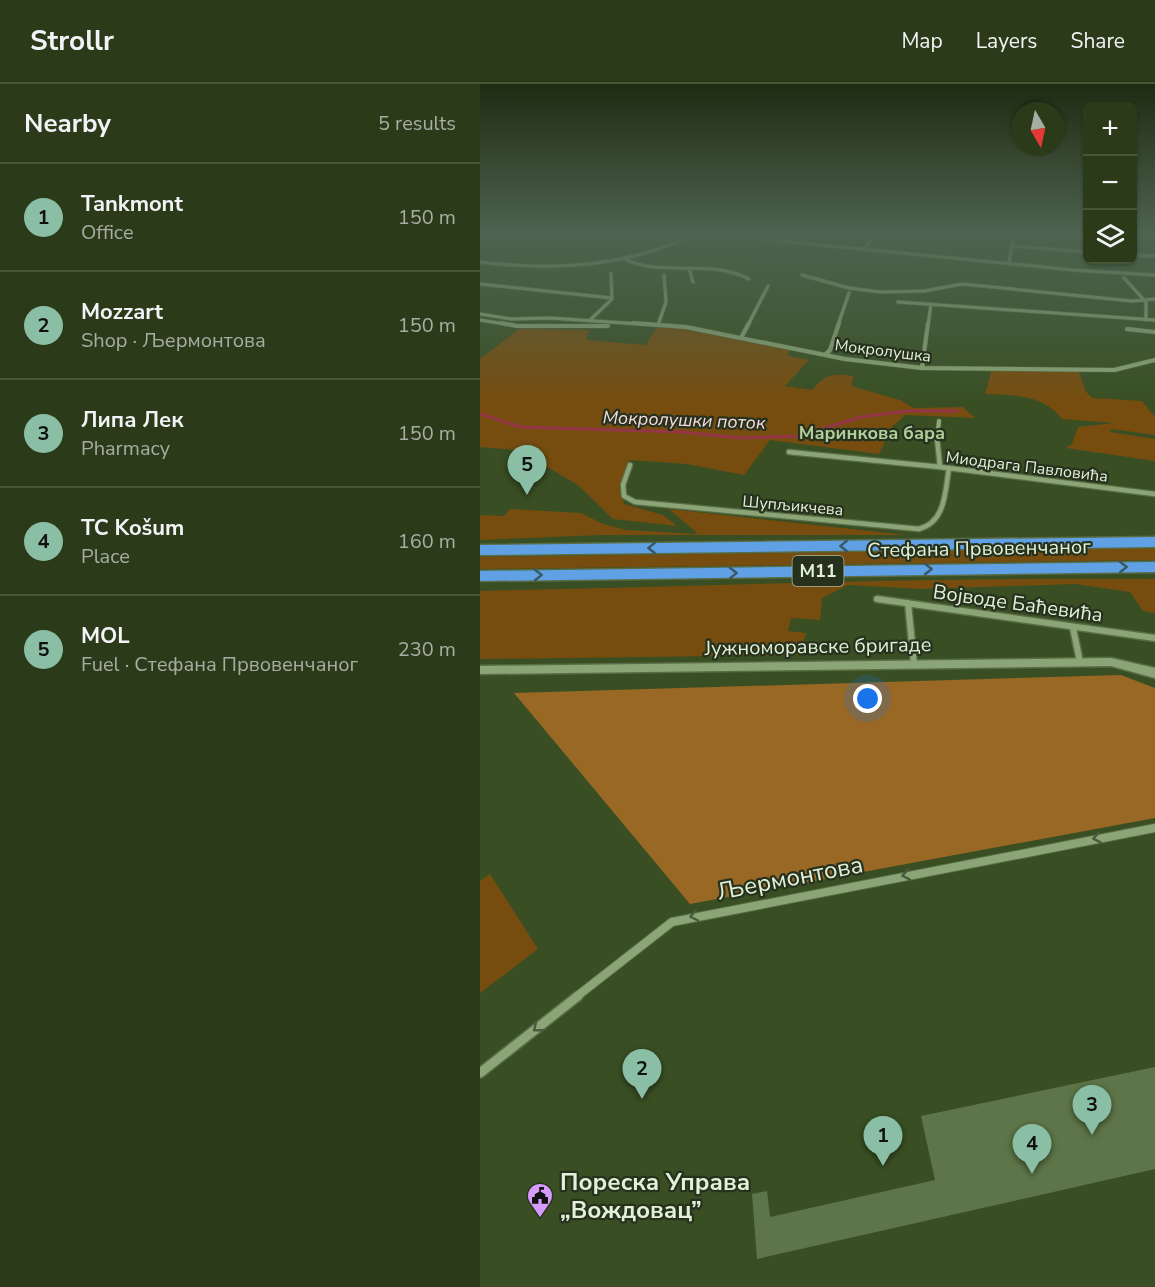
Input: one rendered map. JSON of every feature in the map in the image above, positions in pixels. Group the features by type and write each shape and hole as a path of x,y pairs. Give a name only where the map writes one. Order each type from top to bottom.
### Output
{"highway":[{"name":"Стефана Првовенчаног","path":"480,550 1155,542"},
{"name":"Стефана Првовенчаног","path":"480,576 1155,567"}],"street":[{"path":"528,289 612,298"},
{"path":"589,321 612,298 612,289"},
{"path":"658,325 666,302 665,289"},
{"path":"742,336 766,289"},
{"path":"858,289 913,292 931,289"},
{"path":"1017,289 1145,301 1155,299"},
{"path":"1134,289 1145,301 1146,320"},
{"path":"825,355 830,350 849,293"},
{"path":"898,302 1155,321"},
{"path":"922,368 931,304"},
{"name":"Мокролушка","path":"480,314 511,319 658,325 742,336 825,355 922,368 1114,370 1155,360"},
{"name":"Мокролушка","path":"480,320 517,326 627,324"},
{"path":"1126,329 1155,332"},
{"path":"939,421 937,444 940,467"},
{"name":"Миодрага Павловића","path":"789,452 949,468 1155,494"},
{"name":"Шупљикчева","path":"630,465 623,485 624,496 635,502 919,529 927,528 936,520 949,468"},
{"name":"Војводе Баћевића","path":"877,599 1155,638"},
{"path":"908,603 914,664"},
{"path":"1073,628 1080,662"},
{"name":"Јужноморавске бригаде","path":"480,670 1111,662 1155,673"},
{"name":"Љермонтова","path":"480,1073 672,922 1155,828"}],"shaded area":[{"path":"657,326 790,348 788,356 809,360 785,386 812,390 830,376 854,376 851,386 900,400 914,408 963,407 975,418 905,415 892,427 879,454 770,440 744,475 687,464 630,460 619,487 624,504 663,515 677,526 613,519 578,485 549,468 536,464 547,456 528,451 480,447 480,359 519,329 589,330 586,340 646,345"},
{"path":"992,369 1078,370 1086,392 1093,398 1142,401 1155,417 1155,435 1112,429 1110,432 1155,439 1155,461 1066,448 1072,444 1078,427 1114,423 1062,419 1037,400 985,394"},
{"path":"510,509 581,513 603,524 627,530 698,534 669,509 906,535 601,535 480,540 480,515 504,516"},
{"path":"1155,548 1155,560 480,569 480,557"},
{"path":"1155,579 1155,613 1143,611 1130,592 1075,584 922,589 848,585 822,598 820,620 791,618 788,631 806,633 799,655 480,659 480,591 902,581"},
{"path":"1121,675 1155,688 1155,818 690,904 514,693"},
{"path":"490,874 538,949 480,993 480,881"}],"building":[{"path":"1155,1067 1155,1169 757,1259 752,1194 767,1191 770,1217 935,1180 921,1116"}],"waterway":[{"name":"Мокролушки поток","path":"480,414 521,427 682,432 740,438 799,436 861,417 906,411 957,411"}],"place":[{"name":"MOL","path":"527,495"},
{"name":"Mozzart","path":"642,1099"},
{"name":"Липа Лек","path":"1092,1135"},
{"name":"Tankmont","path":"883,1166"},
{"name":"TC Košum","path":"1032,1174"},
{"name":"Пореска Управа „Вождовац”","path":"540,1219"}],"district":[{"name":"Маринкова бара","path":"872,433"}]}
